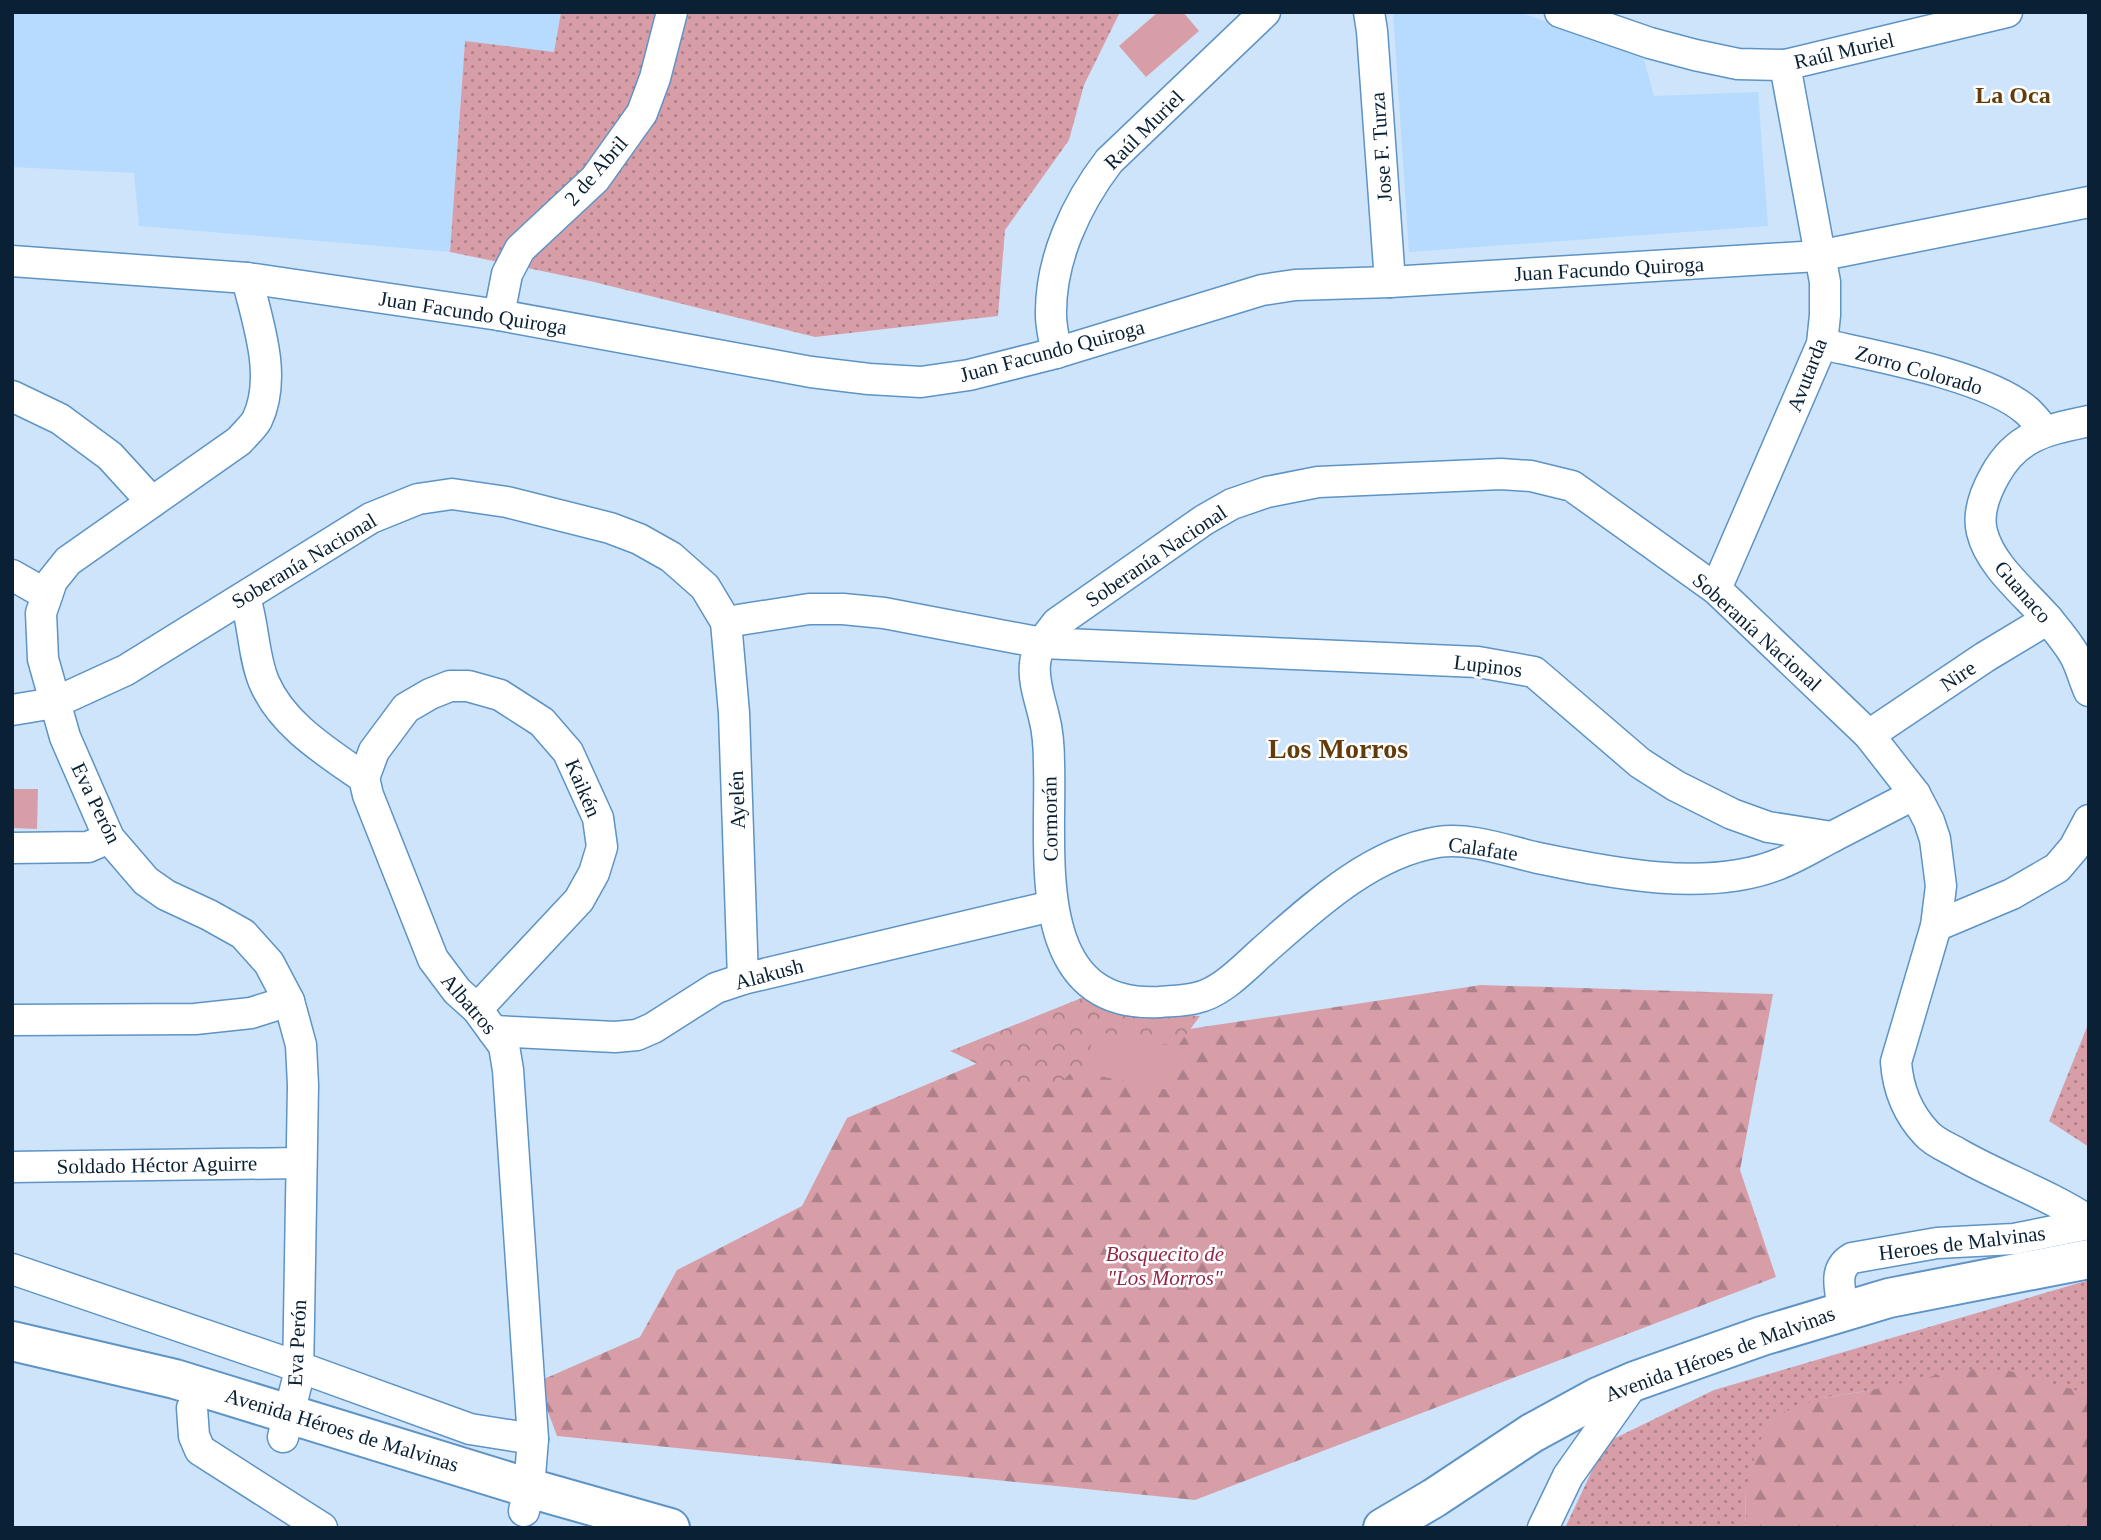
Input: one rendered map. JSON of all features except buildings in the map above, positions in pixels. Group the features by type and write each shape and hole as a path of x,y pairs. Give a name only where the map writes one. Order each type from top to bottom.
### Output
{"highway":[{"name":"Avenida Héroes de Malvinas","path":"1383,1528 1434,1498 1532,1433 1634,1381 1843,1310 1889,1298 2089,1259"},
{"name":"Avenida Héroes de Malvinas","path":"12,1341 122,1366 286,1425 526,1499 670,1528"},
{"name":"Avenida Héroes de Malvinas","path":"12,1360 191,1408 286,1425"},
{"name":"Avenida Héroes de Malvinas","path":"526,1499 588,1528"}],"street":[{"name":"2 de Abril","path":"499,315 507,274 520,249 595,179 642,113 655,78 672,12"},
{"name":"Raúl Muriel","path":"1056,353 1051,315 1057,268 1066,235 1093,182 1109,161 1265,12"},
{"name":"Jose F. Turza","path":"1369,12 1390,282"},
{"name":"Raúl Muriel","path":"1560,12 1650,43 1695,55 1738,64 1785,65 1951,19 2007,12"},
{"name":"Avutarda","path":"1716,589 1822,344 1825,282 1818,256 1785,65"},
{"name":"Juan Facundo Quiroga","path":"12,261 247,278 499,315 811,372 921,382 969,375 1056,353 1262,290 1296,285 1390,282 1818,256 2089,202"},
{"name":"Eva Perón","path":"247,278 260,330 265,366 265,397 256,422 239,441 68,561 52,581 41,613 43,659 54,703 65,737 109,838 145,881 166,895 243,934 269,963 289,1001 301,1045 301,1163 299,1367 286,1425"},
{"name":"Zorro Colorado","path":"1822,344 1968,382 2005,397 2026,410 2044,430"},
{"path":"12,396 60,419 110,456 152,502"},
{"name":"Guanaco","path":"2089,421 2044,430 2020,445 2002,462 1988,488 1981,512 1981,531 1992,557 2048,620 2075,656 2089,691"},
{"name":"Soberanía Nacional","path":"1042,643 1057,623 1204,520 1232,504 1267,492 1318,482 1501,474 1531,476 1572,486 1716,589 1869,735 1915,794 1935,839 1941,886 1936,926 1896,1062 1897,1084 1910,1115 1929,1137 1968,1159 2066,1205 2089,1223"},
{"name":"Soberanía Nacional","path":"12,710 54,703 126,670 371,518 418,499 452,494 507,502 610,527 639,539 671,557 705,587 726,622"},
{"path":"12,575 47,595"},
{"path":"245,598 264,682 285,716 317,745 364,778"},
{"path":"726,622 809,609 844,609 884,613 1042,643"},
{"name":"Nire","path":"1869,735 2016,637 2048,620"},
{"name":"Ayelén","path":"726,622 734,713 743,979"},
{"name":"Lupinos","path":"1042,643 1478,662 1534,672 1640,763 1676,786 1732,814 1768,827 1832,837"},
{"name":"Cormorán","path":"1042,643 1034,663 1049,760 1052,906 1063,947 1076,970 1092,986"},
{"name":"Kaikén","path":"364,778 374,751 406,708 450,686 468,686 500,695 542,722 569,752 598,818 602,847 594,873 579,900 485,1020"},
{"name":"Albatros","path":"364,778 368,795 433,959 457,992 485,1020 504,1046 508,1070 533,1439 526,1499"},
{"path":"1832,837 1915,794"},
{"path":"1936,926 2012,894 2057,868 2074,848 2089,820"},
{"name":"Calafate","path":"1092,986 1117,997 1156,1002 1198,998 1228,981 1318,904 1373,865 1438,842 1461,841 1577,866 1698,879 1739,874 1777,865 1832,837"},
{"path":"12,848 88,847 109,838"},
{"name":"Alakush","path":"485,1020 615,1037 638,1035 716,988 743,979 1052,906"},
{"path":"12,1020 195,1018 251,1013 289,1001"},
{"name":"Soldado Héctor Aguirre","path":"12,1167 301,1163"},
{"name":"Heroes de Malvinas","path":"1843,1310 1838,1273 1843,1263 1852,1258 1937,1243 2014,1239 2089,1223"},
{"path":"12,1269 299,1367 470,1429 533,1439"},
{"path":"1544,1528 1548,1514 1568,1476 1634,1381"},
{"path":"191,1408 194,1436 200,1450 322,1528"}],"shaded area":[{"path":"12,12 561,12 554,52 465,42 450,252 139,226 134,173 12,167"},
{"path":"1393,12 1519,12 1643,56 1654,96 1758,92 1768,226 1409,252"}],"green space":[{"path":"561,12 1120,12 1084,85 1069,140 1005,230 998,316 815,337 590,281 450,252 465,41 554,52"},
{"path":"1158,12 1183,12 1199,31 1146,77 1119,46"},
{"path":"12,789 38,789 37,829 12,828"},
{"name":"Bosquecito de \"Los Morros\"","path":"1481,985 1773,994 1740,1170 1776,1277 1195,1500 557,1436 537,1382 640,1337 677,1270 802,1206 847,1118 985,1060"},
{"path":"1084,997 1122,1012 1200,1016 1177,1047 1169,1090 1071,1072 1055,1086 1034,1088 950,1051"},
{"path":"2089,1022 2089,1147 2049,1121"},
{"path":"1094,1031 1177,1047 1169,1090 1085,1073"},
{"path":"2089,1280 2089,1394 2067,1389 1872,1390 1822,1398 1745,1491 1746,1528 1565,1528 1605,1443 1714,1390"},
{"path":"1964,1369 2006,1370 2089,1394 2089,1528 1746,1528 1745,1491 1759,1442 1778,1414 1822,1398 1872,1390"}],"district":[{"name":"La Oca","path":"2013,95"},
{"name":"Los Morros","path":"1338,748"}]}
